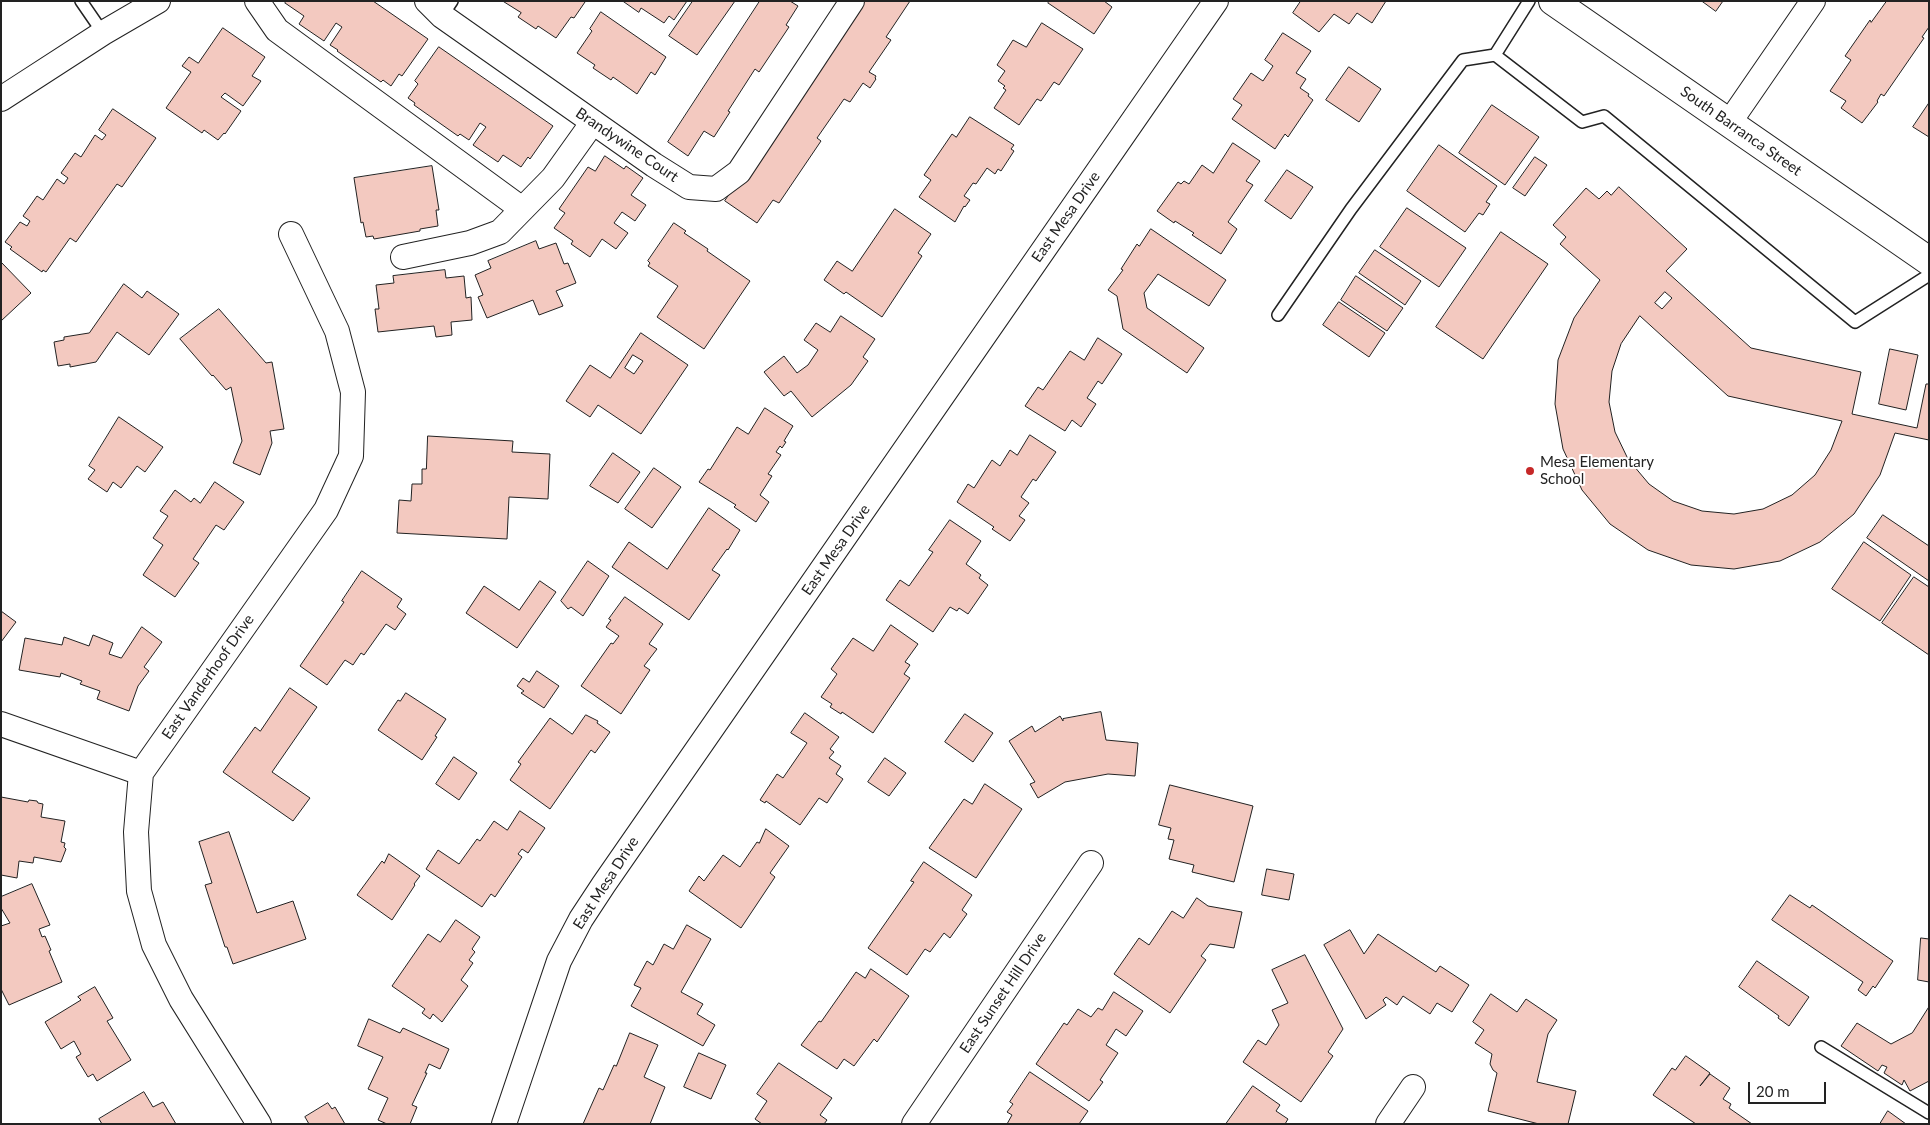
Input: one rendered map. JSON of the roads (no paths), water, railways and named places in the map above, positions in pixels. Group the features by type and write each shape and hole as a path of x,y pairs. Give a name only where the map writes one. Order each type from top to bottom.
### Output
{"main road":[{"name":"South Barranca Street","path":"1553,1 1929,261"}],"street":[{"path":"1,99 103,33 158,1"},
{"path":"257,1 277,30 522,209"},
{"name":"Brandywine Court","path":"440,6 593,122 654,165 689,187 716,189 739,172 852,1"},
{"name":"East Mesa Drive","path":"504,1124 560,961 581,919 1216,1"},
{"path":"1729,124 1813,1"},
{"path":"402,257 470,243 500,232 553,178 593,122"},
{"name":"East Vanderhoof Drive","path":"141,773 326,510 351,456 353,392 341,347 336,331 291,234"},
{"path":"1,724 141,773 136,832 139,891 154,945 181,999 259,1124"},
{"name":"East Sunset Hill Drive","path":"914,1124 1091,863"},
{"path":"1388,1124 1413,1087"}],"lane":[{"path":"81,1 103,33"},
{"path":"1495,55 1529,1"},
{"path":"1278,315 1351,208 1463,60 1495,55 1582,122 1604,116 1855,322 1929,275"},
{"path":"1821,1047 1929,1113"}],"place":[{"name":"Mesa Elementary School","path":"1530,471"}]}
